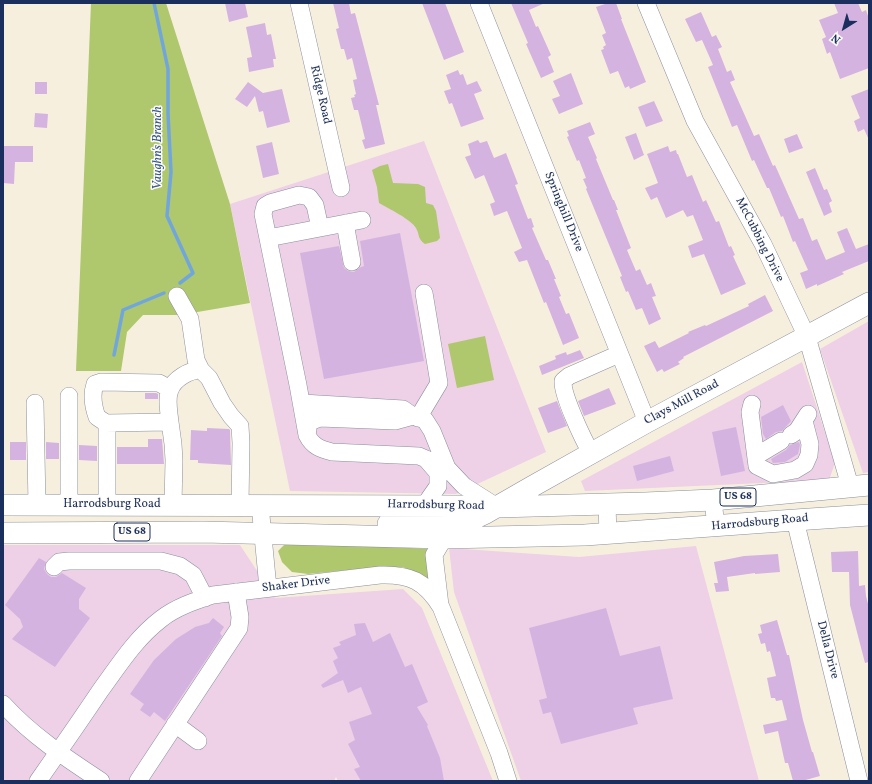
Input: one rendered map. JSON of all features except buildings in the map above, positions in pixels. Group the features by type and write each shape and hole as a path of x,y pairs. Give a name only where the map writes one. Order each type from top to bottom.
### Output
{"main road":[{"name":"Clays Mill Road","path":"356,535 372,526 386,524 469,521 497,507 647,422 869,303"},
{"name":"Harrodsburg Road","path":"6,506 250,505 497,507 607,505 713,500 852,486"},
{"path":"805,519 800,510 806,504 852,486 869,502"},
{"name":"Harrodsburg Road","path":"3,533 203,532 444,538 608,534 869,515"}],"street":[{"name":"Ridge Road","path":"299,3 341,188"},
{"name":"Springhill Drive","path":"479,3 647,422"},
{"name":"McCubbing Drive","path":"646,3 694,121 763,244 807,337 852,486"},
{"path":"320,228 316,205 309,197 299,195 270,202 265,206 263,214 302,403 307,435 313,445 332,452 414,455 426,458 446,468 464,486 497,507"},
{"path":"268,238 362,220"},
{"path":"345,223 352,262"},
{"path":"307,435 309,422 320,418 395,421 416,417 439,382 424,293"},
{"path":"177,296 190,319 196,360 201,370 209,378 231,416 240,426 250,505 262,533 268,588"},
{"path":"591,453 582,436 562,387 563,381 569,376 619,354"},
{"path":"173,505 174,460 168,402 170,389 185,374 195,370 201,370"},
{"path":"170,389 158,383 101,382 95,384 93,390 93,406 97,417 107,423 170,422"},
{"path":"68,505 69,396"},
{"path":"35,403 36,505"},
{"path":"302,403 403,409 416,417 425,420 432,431 446,468"},
{"path":"752,404 750,412 757,466 773,474 795,470 806,464 809,456 810,444 807,416 797,431 756,456"},
{"path":"107,423 107,505"},
{"path":"424,506 438,486 438,473 426,458"},
{"path":"713,500 716,526"},
{"path":"607,505 608,534"},
{"name":"Della Drive","path":"805,519 859,781"},
{"path":"441,607 434,555 444,538"},
{"path":"54,567 59,562 69,561 161,561 180,566 193,575 205,598"},
{"name":"Shaker Drive","path":"38,781 130,649 140,637 162,618 177,609 205,598 236,592 396,574 418,582 427,589 441,607 499,753 508,781"},
{"path":"138,781 239,628 240,616 236,592"},
{"path":"3,704 24,725 58,752 101,781"},
{"path":"175,724 198,741"}],"shaded area":[{"path":"424,141 546,452 456,494 290,491 230,204"},
{"path":"869,321 869,472 863,473 820,349"},
{"path":"802,362 835,463 829,480 585,491 581,481"},
{"path":"3,545 240,545 275,598 403,589 422,608 493,781 338,781 336,777 334,781 3,781"},
{"path":"696,546 759,781 521,781 454,592 449,548 579,557"}],"green space":[{"path":"91,3 166,3 230,204 250,303 180,315 143,315 127,332 121,371 76,371"},
{"path":"388,164 393,183 418,184 425,187 426,203 433,205 436,211 440,238 437,241 425,244 422,242 417,230 410,221 379,203 377,187 372,170"},
{"path":"485,336 494,380 457,388 448,344"},
{"path":"287,542 429,549 431,581 403,567 370,568 308,574 292,572 282,562 278,551"}],"waterway":[{"name":"Vaughn's Branch","path":"154,3 168,69 168,114 171,172 167,216 193,273 180,283"},
{"name":"Vaughn's Branch","path":"114,355 123,310 164,293"}]}
